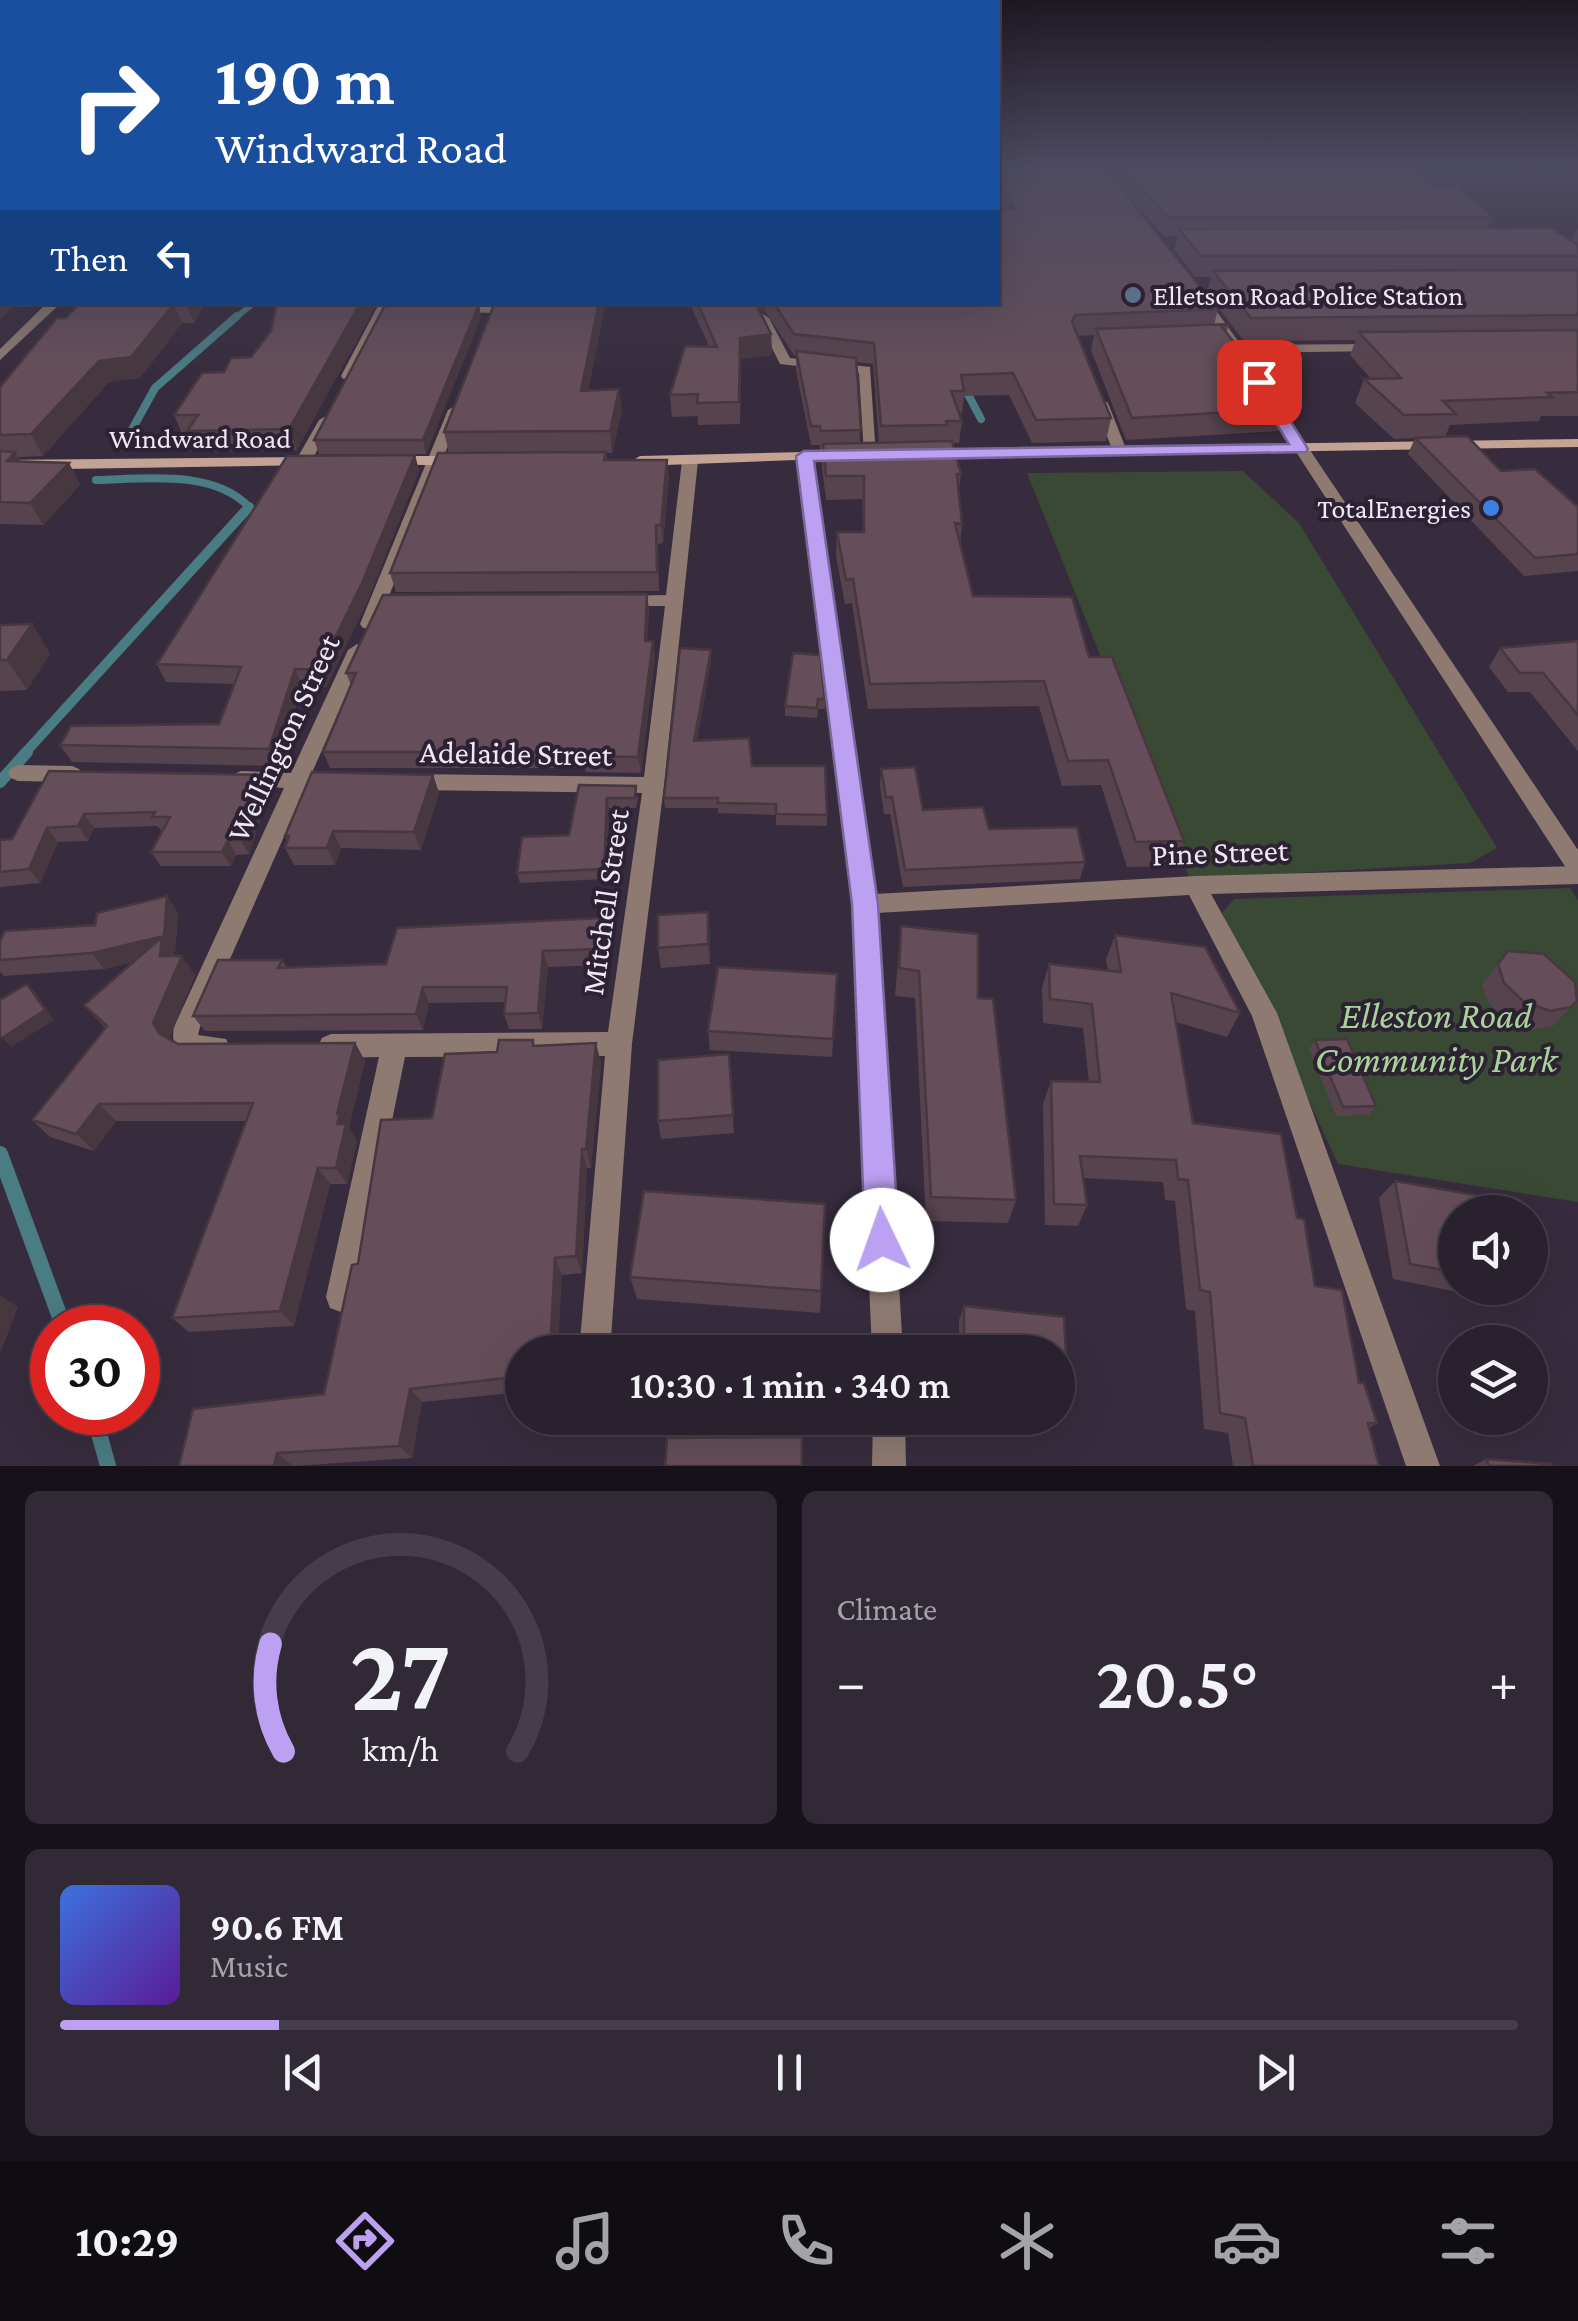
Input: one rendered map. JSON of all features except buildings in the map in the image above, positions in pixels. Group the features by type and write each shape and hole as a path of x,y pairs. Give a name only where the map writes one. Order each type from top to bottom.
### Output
{"main road":[{"path":"910,454 1578,443"},
{"path":"631,461 890,454"},
{"path":"378,461 474,460"},
{"name":"Windward Road","path":"0,464 322,462"}],"street":[{"path":"1211,285 1192,285 1248,366"},
{"path":"0,356 53,305"},
{"path":"338,394 384,306 401,309"},
{"path":"439,309 496,306 488,326"},
{"path":"763,318 784,362 864,370 871,454"},
{"path":"1211,337 1229,336"},
{"path":"1238,349 1398,348"},
{"path":"1091,379 1120,449"},
{"path":"1259,382 1578,872"},
{"name":"Wellington Street","path":"249,1046 194,1047 184,1040 295,781 389,602 434,460 462,393"},
{"path":"304,462 330,411"},
{"path":"804,456 865,904 887,1335"},
{"name":"Mitchell Street","path":"596,1335 618,1044 654,785 690,461"},
{"path":"595,601 673,600"},
{"path":"18,772 97,775"},
{"path":"216,778 335,781"},
{"name":"Adelaide Street","path":"394,782 654,785"},
{"name":"Pine Street","path":"865,904 1195,884 1578,872"},
{"path":"1195,884 1264,1013 1423,1466"},
{"path":"304,1046 618,1044"},
{"path":"341,1297 395,1045"},
{"path":"889,1435 889,1466"}],"green space":[{"path":"1243,471 1299,523 1497,848 1470,863 1190,879 1027,473"},
{"name":"Elleston Road Community Park","path":"1570,888 1578,900 1578,1202 1338,1164 1222,913 1234,899"}],"waterway":[{"path":"234,319 251,305"},
{"path":"124,444 155,388 237,316"},
{"path":"962,383 981,419"},
{"path":"96,480 197,481 234,495 249,507"},
{"path":"24,754 249,507"},
{"path":"246,510 249,507"},
{"path":"0,782 27,752"},
{"path":"0,1154 56,1305"},
{"path":"99,1435 108,1466"}],"place":[{"name":"Elletson Road Police Station","path":"1133,295"},
{"name":"TotalEnergies","path":"1491,508"}],"route":[{"path":"882,1240 865,904 804,456 1300,449 1259,382"}]}
